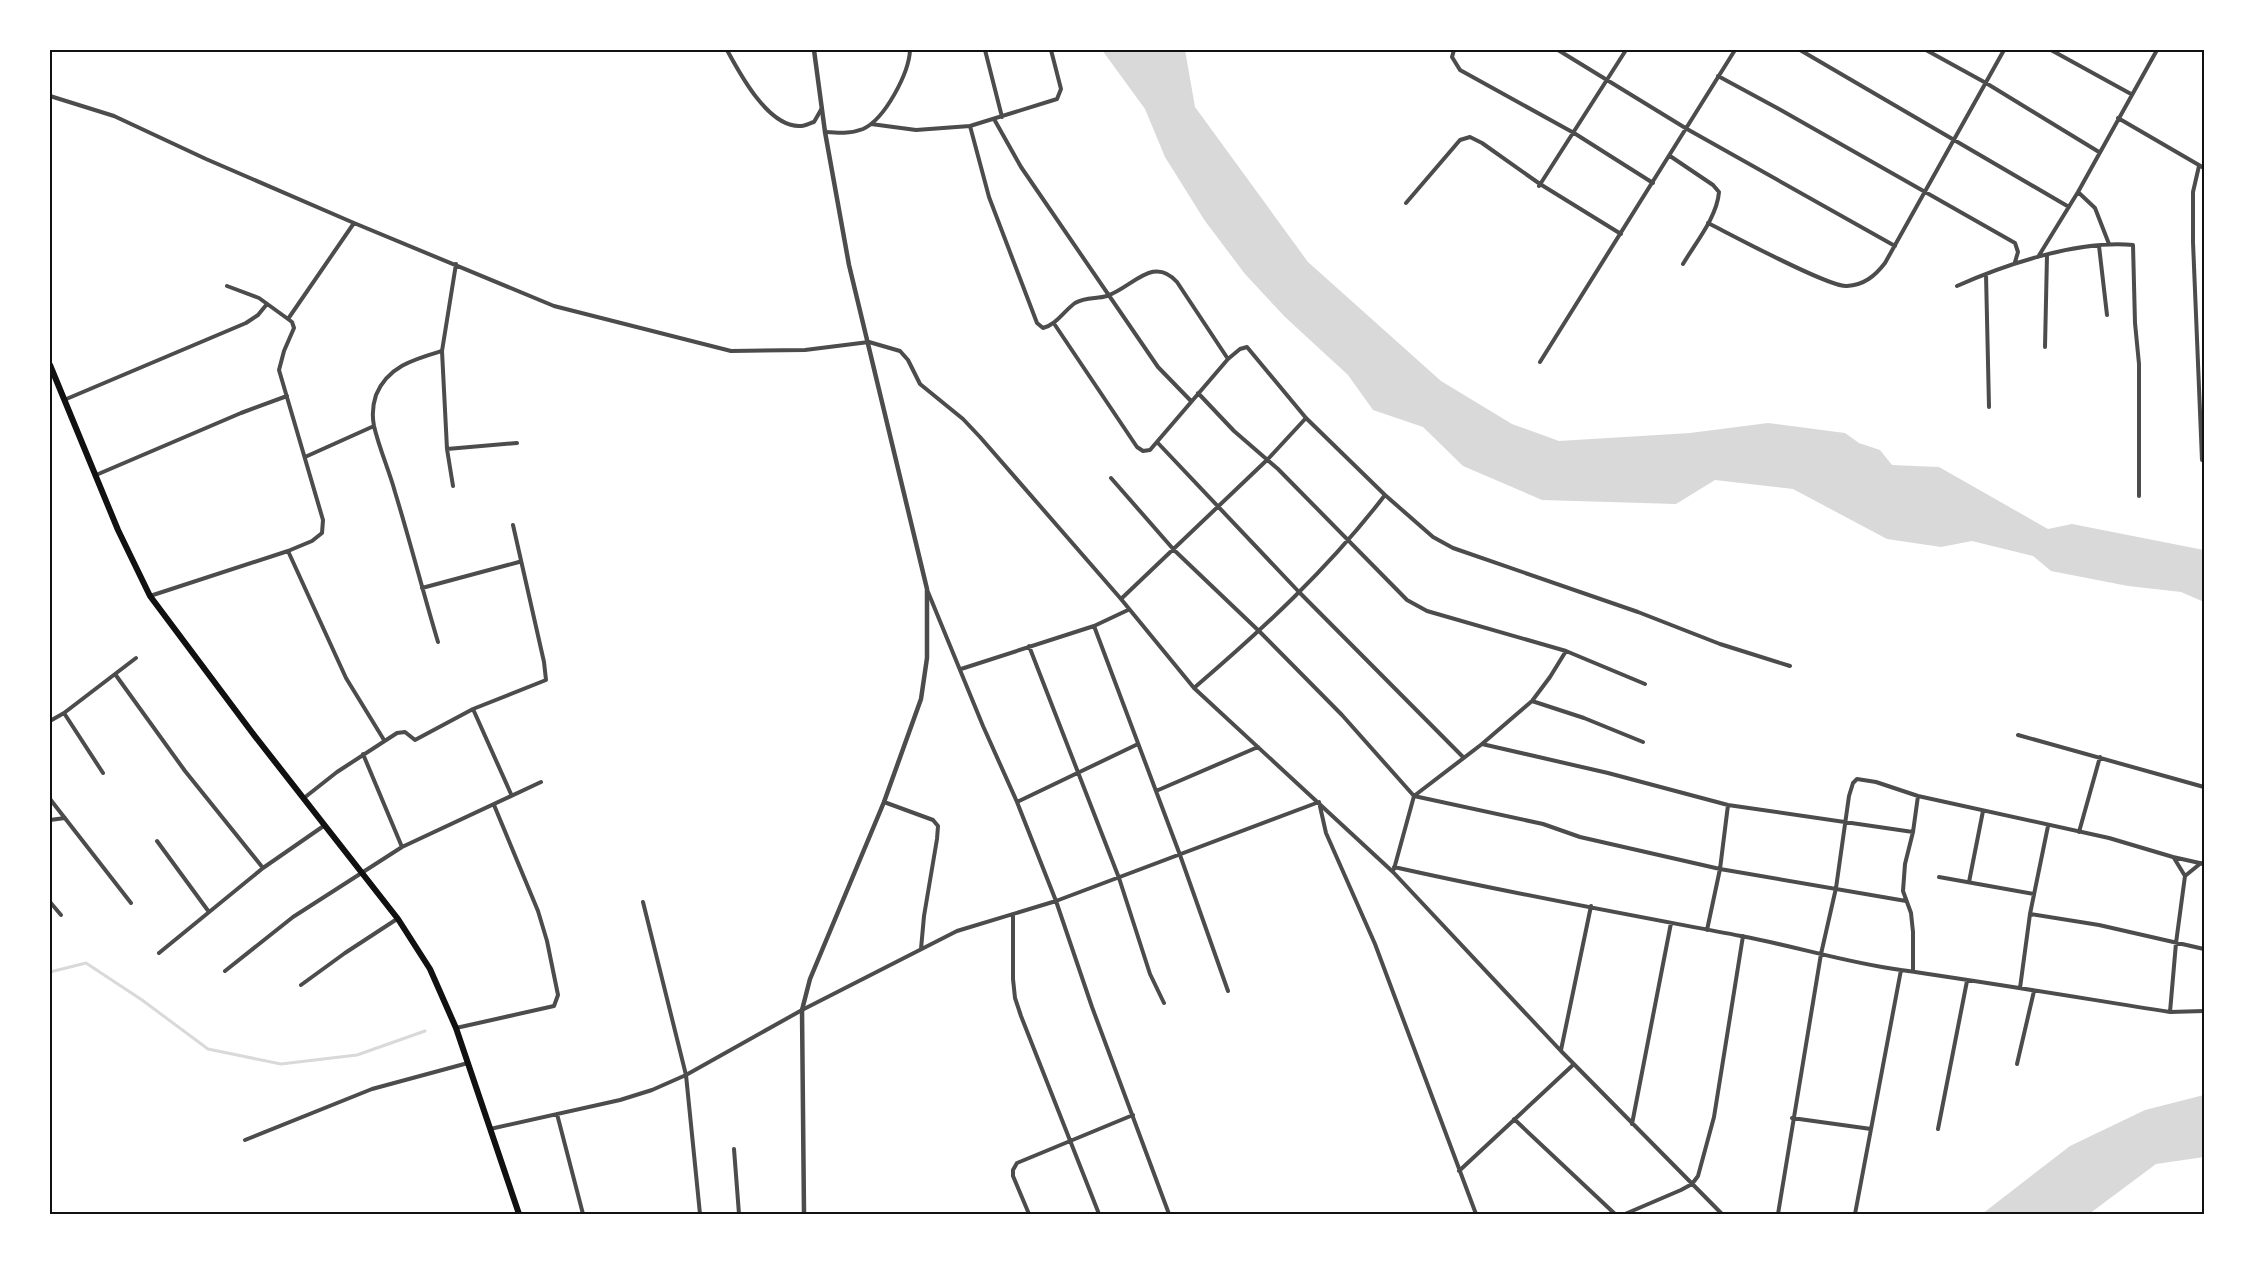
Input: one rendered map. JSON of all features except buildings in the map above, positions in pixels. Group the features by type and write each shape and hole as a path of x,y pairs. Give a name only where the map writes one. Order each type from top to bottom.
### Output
{"main road":[{"path":"50,365 118,530 150,596 254,735 398,919 430,969 456,1028 519,1215"}],"street":[{"path":"726,50 765,109 775,117 801,126 814,122 822,108"},
{"path":"814,50 825,132 849,265 927,589 1017,802 1056,902 1169,1215"},
{"path":"825,132 851,132 871,124 886,106 905,73 910,50"},
{"path":"986,50 1002,117"},
{"path":"871,124 916,130 970,126 1057,99 1061,89 1051,50"},
{"path":"1454,50 1452,57 1460,70 1574,133 1653,183"},
{"path":"1558,50 1687,129 1895,246"},
{"path":"1540,186 1626,50"},
{"path":"1540,362 1735,50"},
{"path":"1800,50 2069,207"},
{"path":"1926,50 1986,83 2099,152"},
{"path":"1708,223 1808,273 1845,287 1865,282 1875,276 1895,246 1953,138 2004,50"},
{"path":"2051,50 2131,94"},
{"path":"2038,257 2078,192 2157,50"},
{"path":"1718,76 2015,243 2018,252 2015,263"},
{"path":"50,96 114,116 206,159 354,223 554,306 731,351 805,350 869,342 900,351 908,360 920,384 963,419 980,437 1121,599 1194,688 1394,870 1561,1051 1722,1215"},
{"path":"2118,118 2205,168"},
{"path":"994,119 1021,167 1158,367 1191,401"},
{"path":"970,126 989,197 1037,323 1043,328 1054,325 1076,303 1088,298 1110,295 1147,274 1163,271 1177,282 1228,359"},
{"path":"1406,203 1464,137 1470,137 1482,142 1540,186 1621,234"},
{"path":"1670,156 1713,185 1719,192 1719,200 1708,223 1683,264"},
{"path":"2199,166 2193,192 2193,242 2202,460"},
{"path":"2078,192 2095,208 2109,244"},
{"path":"288,319 354,223"},
{"path":"1957,286 2015,263 2038,257 2109,244 2133,245 2135,323 2139,364 2139,496"},
{"path":"2099,246 2107,315"},
{"path":"2045,347 2047,255"},
{"path":"453,486 447,449 442,351 456,264"},
{"path":"1986,274 1989,407"},
{"path":"150,596 288,551 318,538 323,527 279,370 294,328 292,322 259,298 227,286"},
{"path":"64,400 246,323 258,315 267,304"},
{"path":"1054,325 1137,447 1147,451 1157,442 1228,359 1240,349 1247,347 1306,418 1385,495 1433,537 1453,548 1638,612 1720,644 1790,666"},
{"path":"438,642 374,426 373,410 376,396 385,379 396,368 442,351"},
{"path":"1198,393 1234,430 1268,459 1407,600 1427,611 1566,651 1645,684"},
{"path":"96,475 241,413 287,396"},
{"path":"1121,599 1268,459 1306,418"},
{"path":"305,457 374,426"},
{"path":"1157,442 1299,592 1463,757"},
{"path":"447,449 517,443"},
{"path":"1111,478 1174,550 1342,715 1414,796 1543,824 1580,837 1720,869 1906,902"},
{"path":"1194,688 1260,632 1348,541 1385,495"},
{"path":"304,798 363,754 397,733 405,732 415,740 473,709 546,680 519,562 513,525"},
{"path":"288,551 346,678 384,740"},
{"path":"422,588 519,562"},
{"path":"804,1215 802,1010 810,979 884,802 921,699 927,658 927,589"},
{"path":"960,669 1094,626 1128,610"},
{"path":"1094,626 1180,855 1227,991"},
{"path":"1029,646 1119,878 1143,955 1164,1003"},
{"path":"1394,870 1414,796 1482,744 1532,701 1566,651"},
{"path":"50,721 64,713 136,658"},
{"path":"115,674 185,771 263,868"},
{"path":"1532,701 1584,718 1643,742"},
{"path":"473,709 511,794"},
{"path":"64,713 103,773"},
{"path":"2018,735 2205,787"},
{"path":"1017,802 1138,744"},
{"path":"1482,744 1608,773 1728,805 1913,832"},
{"path":"1156,790 1258,747"},
{"path":"363,754 402,847"},
{"path":"2079,832 2100,757"},
{"path":"1778,1215 1792,1118 1821,954 1836,888 1851,788 1857,779 1876,782 1918,796 2109,838 2173,857 2203,863"},
{"path":"225,971 293,917 402,847 540,782"},
{"path":"1913,971 1911,913 1903,891 1903,881 1918,796"},
{"path":"50,799 131,903"},
{"path":"884,802 933,820 938,826 921,949"},
{"path":"490,1129 620,1100 686,1075 802,1010 957,931 1056,902 1319,802"},
{"path":"1319,802 1326,833 1375,944 1476,1215"},
{"path":"456,1028 554,1006 557,1001 558,995 547,941 538,911 494,805"},
{"path":"1707,930 1720,869 1728,805"},
{"path":"1969,882 1983,811"},
{"path":"50,820 65,819"},
{"path":"159,953 263,868 325,825"},
{"path":"2020,988 2030,914 2048,826"},
{"path":"157,841 209,912"},
{"path":"2170,1012 2185,876 2173,857"},
{"path":"2185,876 2203,863"},
{"path":"1394,870 1591,906 1901,970 2170,1012 2205,1011"},
{"path":"1939,877 2034,894"},
{"path":"50,902 61,915"},
{"path":"643,902 686,1075 700,1215"},
{"path":"1561,1051 1591,906"},
{"path":"1013,914 1015,998 1099,1215"},
{"path":"2030,914 2100,926 2205,949"},
{"path":"301,986 345,952 398,919"},
{"path":"1632,1124 1671,923"},
{"path":"1625,1215 1692,1184 1698,1176 1714,1117 1743,936"},
{"path":"1855,1215 1901,970"},
{"path":"1938,1129 1967,981"},
{"path":"2017,1064 2034,991"},
{"path":"245,1140 372,1089 468,1063"},
{"path":"1459,1171 1574,1064"},
{"path":"557,1114 583,1215"},
{"path":"1029,1215 1016,1186 1013,1170 1017,1163 1133,1115"},
{"path":"1792,1118 1871,1129"},
{"path":"1514,1119 1615,1215"},
{"path":"734,1149 739,1215"}],"shaded area":[{"path":"1102,50 1185,50 1195,107 1308,262 1441,381 1512,424 1559,441 1690,433 1768,423 1845,433 1859,443 1880,450 1892,465 1939,467 2048,529 2072,524 2204,550 2204,602 2181,592 2128,586 2051,571 2033,556 1972,541 1941,547 1887,539 1793,489 1715,480 1676,504 1542,500 1463,466 1423,427 1373,410 1348,375 1285,317 1245,274 1205,221 1165,157 1145,109"},
{"path":"2204,1095 2204,1157 2156,1164 2089,1214 1982,1214 2070,1146 2145,1110"}],"waterway":[{"path":"50,972 86,963 142,1000 208,1049 281,1064 357,1055 425,1031"}]}
